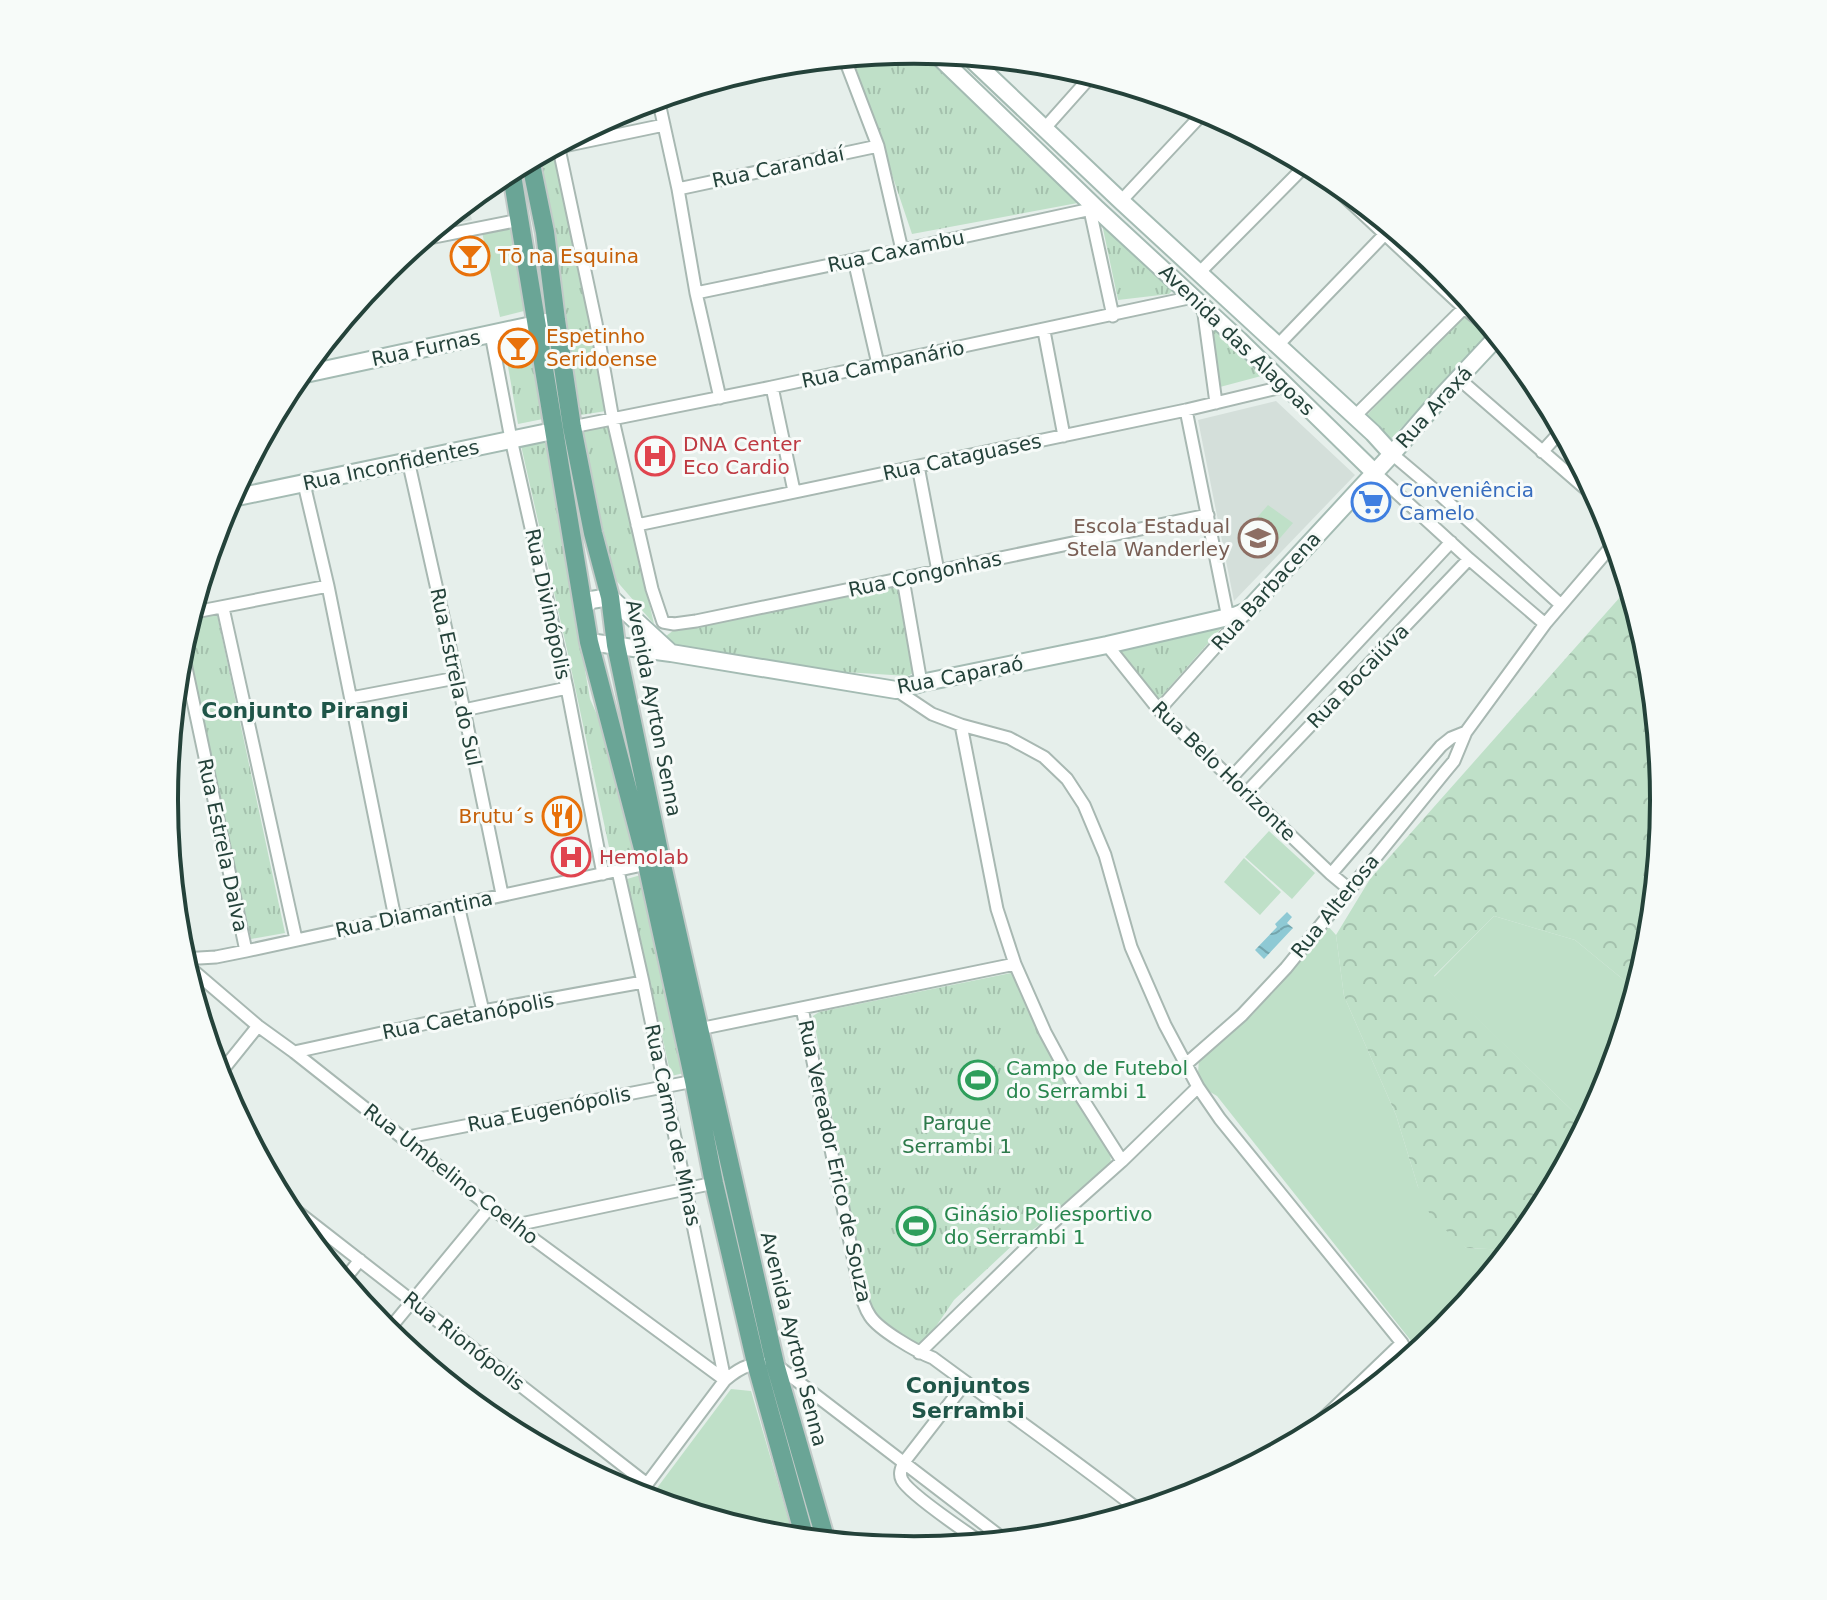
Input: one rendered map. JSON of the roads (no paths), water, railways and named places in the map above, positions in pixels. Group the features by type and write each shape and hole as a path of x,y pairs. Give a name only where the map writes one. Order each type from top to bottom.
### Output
{"main road":[{"name":"Avenida das Alagoas","path":"948,65 1093,209 1121,230 1239,340 1374,472"},
{"name":"Avenida das Alagoas","path":"980,68 1392,454"},
{"name":"Avenida Ayrton Senna","path":"533,171 545,232 572,427 699,1029 756,1363 802,1527"},
{"name":"Avenida Ayrton Senna","path":"513,183 589,642 647,864 714,1183 732,1222 823,1530"},
{"path":"1121,230 1135,214"},
{"name":"Rua Furnas","path":"316,372 556,320"},
{"path":"1239,340 1253,324"},
{"name":"Rua Araxá","path":"1374,472 1489,342"},
{"name":"Rua Inconfidentes","path":"244,496 553,431"},
{"name":"Rua Barbacena","path":"1247,611 1374,472"},
{"path":"583,608 591,600 610,597 671,653"},
{"name":"Rua Caparaó","path":"589,642 896,690 1228,618 1247,611"}],"street":[{"path":"848,67 878,146 902,250"},
{"path":"1044,129 1084,84"},
{"path":"660,109 720,398"},
{"path":"1121,201 1196,121"},
{"path":"590,139 664,125"},
{"name":"Rua Carandaí","path":"678,189 878,146"},
{"path":"561,155 613,420 637,525"},
{"path":"1199,273 1298,173"},
{"name":"Rua Caxambu","path":"696,293 1093,209"},
{"path":"1093,209 1113,316"},
{"path":"442,235 520,220"},
{"path":"1277,346 1384,235"},
{"path":"854,260 878,364"},
{"path":"1198,302 1216,403"},
{"name":"Rua Campanário","path":"572,427 1113,316 1198,302"},
{"path":"1354,417 1462,310"},
{"path":"1044,331 1064,436"},
{"name":"Rua Divinópolis","path":"491,334 511,439 567,688 603,874"},
{"path":"1458,378 1577,482"},
{"name":"Rua Cataguases","path":"637,525 1186,410 1286,386"},
{"path":"772,387 794,491"},
{"path":"1186,410 1228,618"},
{"path":"1542,452 1554,438"},
{"name":"Avenida das Alagoas","path":"1392,454 1561,605"},
{"name":"Rua Estrela do Sul","path":"408,460 502,894"},
{"path":"918,466 938,571"},
{"name":"Avenida das Alagoas","path":"1374,472 1545,624"},
{"path":"304,484 328,586 395,918"},
{"name":"Rua Congonhas","path":"637,525 663,622 674,624 1208,515"},
{"name":"Rua Bocaiúva","path":"1231,778 1451,542"},
{"name":"Rua Alterosa","path":"1185,1065 1242,1015 1286,968 1454,761 1466,732 1545,624 1606,552"},
{"name":"Rua Bocaiúva","path":"1246,793 1469,559"},
{"path":"903,579 921,683"},
{"path":"203,611 328,586"},
{"path":"223,608 296,939"},
{"name":"Rua Barbacena","path":"1159,710 1247,611"},
{"name":"Rua Belo Horizonte","path":"1107,645 1159,710 1349,889"},
{"name":"Rua Estrela Dalva","path":"188,678 246,951"},
{"path":"351,698 456,678"},
{"path":"464,710 567,688"},
{"path":"896,690 932,714 1009,738 1044,757 1067,779 1084,805 1105,855 1131,947 1165,1025 1198,1087 1220,1119 1405,1348"},
{"path":"961,725 997,909 1015,964 1045,1032 1073,1084 1122,1161"},
{"name":"Rua Alterosa","path":"1331,874 1441,746 1466,732"},
{"name":"Rua Diamantina","path":"196,959 246,951 647,864"},
{"name":"Rua Carmo de Minas","path":"618,871 725,1380"},
{"path":"458,905 483,1011"},
{"path":"699,1029 1015,964"},
{"name":"Rua Umbelino Coelho","path":"199,975 258,1026 490,1207 725,1380"},
{"name":"Rua Caetanópolis","path":"294,1052 483,1011 643,982"},
{"name":"Rua Vereador Erico de Souza","path":"802,1008 862,1297 869,1314 919,1353 933,1358 1056,1446 1130,1503"},
{"path":"227,1064 258,1026"},
{"name":"Rua Eugenópolis","path":"403,1138 694,1081"},
{"path":"919,1353 1198,1087"},
{"path":"516,1225 714,1183"},
{"path":"395,1322 490,1207"},
{"name":"Rua Rionópolis","path":"315,1226 647,1484"},
{"path":"350,1273 360,1260"},
{"path":"1352,1391 1402,1343"},
{"path":"647,1484 725,1380 756,1363 775,1364 994,1531"},
{"path":"966,1382 904,1462 900,1474 907,1487 969,1533"}],"water":[{"path":"1287,912 1292,917 1287,923 1293,928 1264,959 1255,950"}],"place":[{"name":"Tō na Esquina","path":"470,256"},
{"name":"Espetinho Seridoense","path":"518,348"},
{"name":"DNA Center Eco Cardio","path":"655,456"},
{"name":"Conveniência Camelo","path":"1371,502"},
{"name":"Escola Estadual Stela Wanderley","path":"1258,538"},
{"name":"Brutu´s","path":"562,816"},
{"name":"Hemolab","path":"571,857"},
{"name":"Campo de Futebol do Serrambi 1","path":"978,1080"},
{"name":"Ginásio Poliesportivo do Serrambi 1","path":"916,1226"}],"district":[{"name":"Conjunto Pirangi","path":"305,710"},
{"name":"Conjuntos Serrambi","path":"968,1398"}],"park label":[{"name":"Parque Serrambi 1","path":"957,1134"}]}
